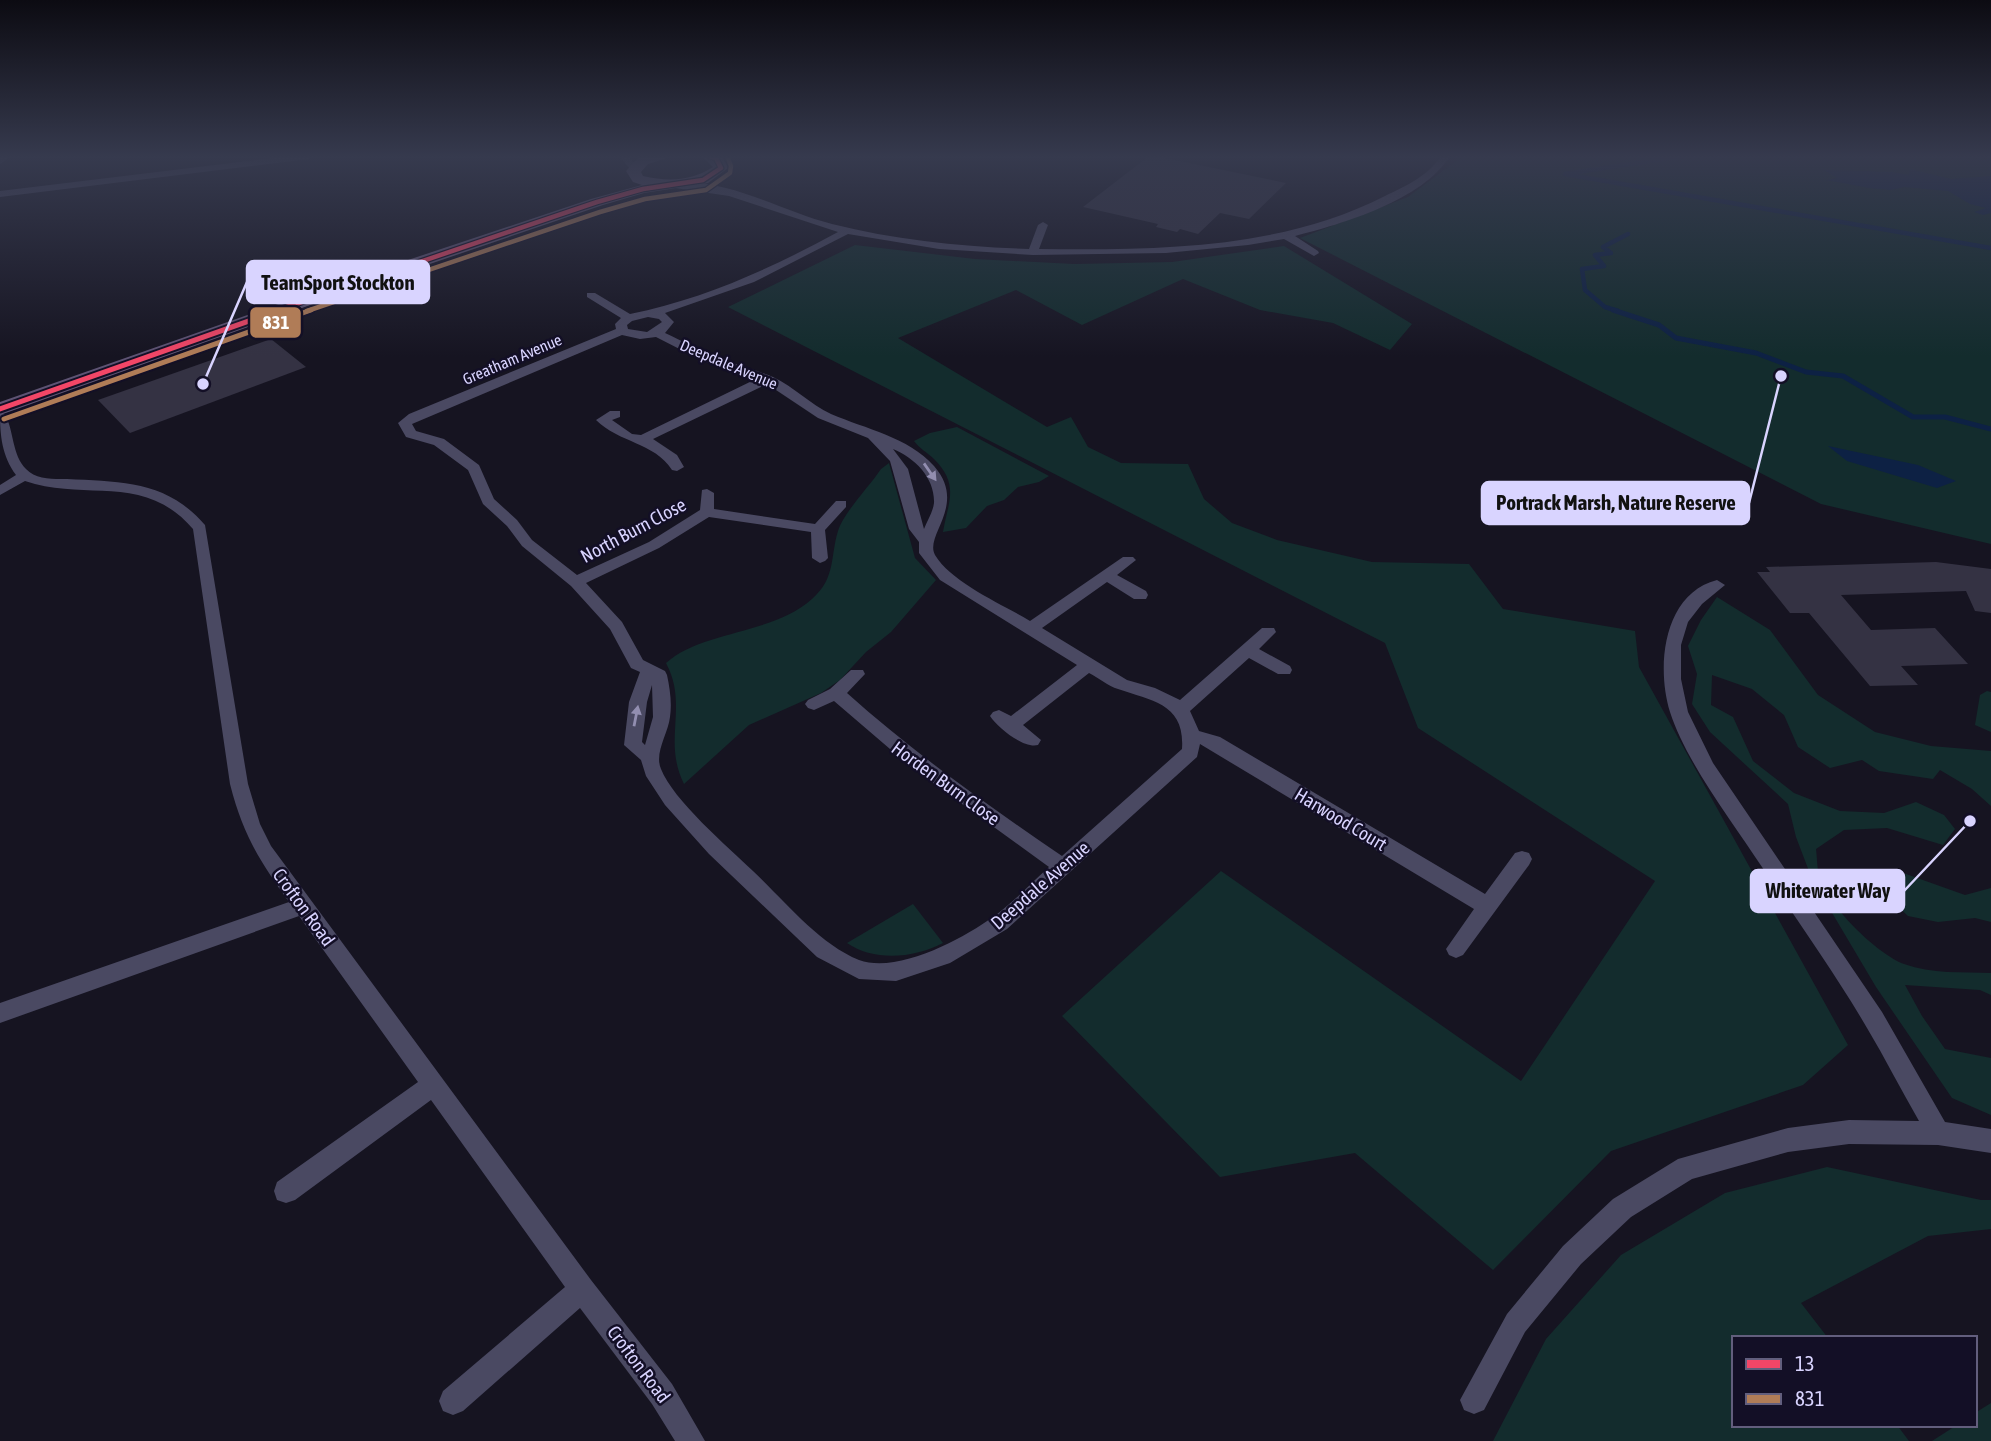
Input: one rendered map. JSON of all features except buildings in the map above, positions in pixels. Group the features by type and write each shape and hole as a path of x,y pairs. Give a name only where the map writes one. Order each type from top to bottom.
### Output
{"main road":[{"path":"0,395 507,223"},
{"path":"0,409 327,293 534,223"}],"street":[{"path":"818,223 915,243 1033,253 1214,248 1325,223"},
{"path":"1033,253 1043,225"},
{"path":"698,302 668,322 666,328 657,333 640,336 622,331 621,324 628,318 698,302 767,274 846,231"},
{"path":"1284,234 1314,253"},
{"path":"591,295 628,318"},
{"path":"648,314 663,316 668,322"},
{"name":"Greatham Avenue","path":"576,582 527,543 512,523 488,501 474,468 439,442 411,434 405,423 622,331"},
{"name":"Deepdale Avenue","path":"657,333 707,358 767,379 787,389 823,415 913,452 938,482 941,506 926,542"},
{"path":"643,439 767,379"},
{"path":"615,414 603,420 628,437 643,439 671,458 677,467"},
{"path":"0,417 14,464 24,476 0,491"},
{"path":"874,437 896,459 916,529 926,542 926,553 946,577 1121,684 1151,692 1180,710 1190,723 1194,736"},
{"name":"Crofton Road","path":"24,476 45,482 123,486 156,492 189,511 200,528 239,784 250,824 264,852 582,1289 662,1394 691,1439"},
{"name":"North Burn Close","path":"707,493 707,512"},
{"path":"820,558 818,529 841,504"},
{"name":"North Burn Close","path":"576,582 653,545 707,512 818,529"},
{"path":"1030,629 1128,560"},
{"path":"1106,575 1140,595"},
{"path":"576,582 617,626 636,664 659,675 664,716 662,729 649,757"},
{"path":"1717,585 1696,600 1679,621 1673,645 1673,667 1679,712 1706,767 1874,1019 1938,1133"},
{"path":"1180,710 1268,632"},
{"path":"1247,650 1284,670"},
{"path":"1032,740 1005,721 1088,665"},
{"name":"Deepdale Avenue","path":"649,670 638,702 633,744 649,757 652,771 672,800 716,848 824,951 859,970 896,972 943,956 1000,923 1191,752 1194,736"},
{"path":"814,705 836,693 856,674"},
{"name":"Horden Burn Close","path":"836,693 891,743 921,762 966,800 1062,866"},
{"name":"Harwood Court","path":"1194,736 1214,742 1487,906"},
{"path":"1456,949 1522,859"},
{"path":"0,1013 303,906"},
{"path":"286,1191 433,1085"},
{"path":"1474,1399 1516,1323 1572,1255 1622,1208 1687,1168 1788,1140 1849,1132 1938,1133 1991,1141"},
{"path":"453,1401 582,1289"}],"green space":[{"path":"1339,223 1991,223 1991,544 1821,504 1300,238"},
{"path":"855,245 975,259 1074,264 1172,262 1284,246 1412,324 1390,350 1333,323 1260,310 1183,279 1082,325 1016,290 898,338 1047,427 1071,417 1088,447 1121,463 1188,464 1204,499 1232,523 1277,540 1372,562 1469,564 1503,609 1635,631 1639,667 1848,1045 1803,1085 1611,1151 1493,1270 1355,1153 1220,1177 1062,1016 1221,871 1521,1081 1655,881 1418,728 1385,643 728,307"},
{"path":"957,427 1049,476 1039,482 1018,487 1004,500 987,506 966,528 943,532 950,486 942,468 914,441 930,433"},
{"path":"889,463 915,558 936,580 891,632 866,652 840,680 821,693 749,725 684,784 675,753 675,694 666,663 699,644 778,620 812,599 829,575 841,524 881,469"},
{"path":"1717,597 1770,630 1818,695 1875,732 1931,746 1991,751 1991,806 1972,789 1940,770 1933,779 1879,771 1862,760 1830,768 1798,747 1784,715 1752,689 1712,675 1711,705 1733,717 1753,761 1794,793 1840,811 1884,813 1916,802 1944,815 1955,829 1943,845 1887,828 1844,830 1816,849 1818,869 1824,887 1842,914 1867,939 1893,958 1925,969 1991,973 1991,995 1980,990 1905,985 1945,1049 1991,1058 1991,1115 1952,1098 1876,987 1812,879 1796,837 1788,804 1710,732 1692,704 1697,674 1688,646"},
{"path":"1991,692 1991,732 1975,725 1980,695"},
{"path":"1906,874 1965,895 1991,888 1991,922 1975,918 1938,922 1908,916 1888,897 1887,883"},
{"path":"913,904 943,943 920,952 895,956 869,953 847,943"},
{"path":"1827,1167 1991,1200 1991,1229 1928,1236 1801,1303 1826,1336 1732,1336 1732,1427 1898,1427 1909,1441 1493,1441 1546,1339 1621,1255 1725,1193"},
{"path":"1991,1403 1991,1441 1932,1441 1954,1427 1977,1427 1977,1412"}],"water":[{"path":"1828,446 1918,465 1956,481 1937,488 1847,461"}],"waterway":[{"path":"1849,223 1991,248"},
{"path":"1618,311 1605,307 1585,290 1582,269 1604,266 1595,255 1611,253 1603,247 1628,234"},
{"path":"1613,310 1659,325 1676,338 1756,353 1806,372 1843,376 1913,417 1945,417 1991,429"}],"transit line":[{"name":"13","path":"0,409 327,293 534,223"},
{"name":"831","path":"4,419 330,303 567,223"}],"place":[{"name":"Portrack Marsh, Nature Reserve","path":"1781,376"},
{"name":"TeamSport Stockton","path":"203,384"},
{"name":"Whitewater Way","path":"1970,821"}]}
